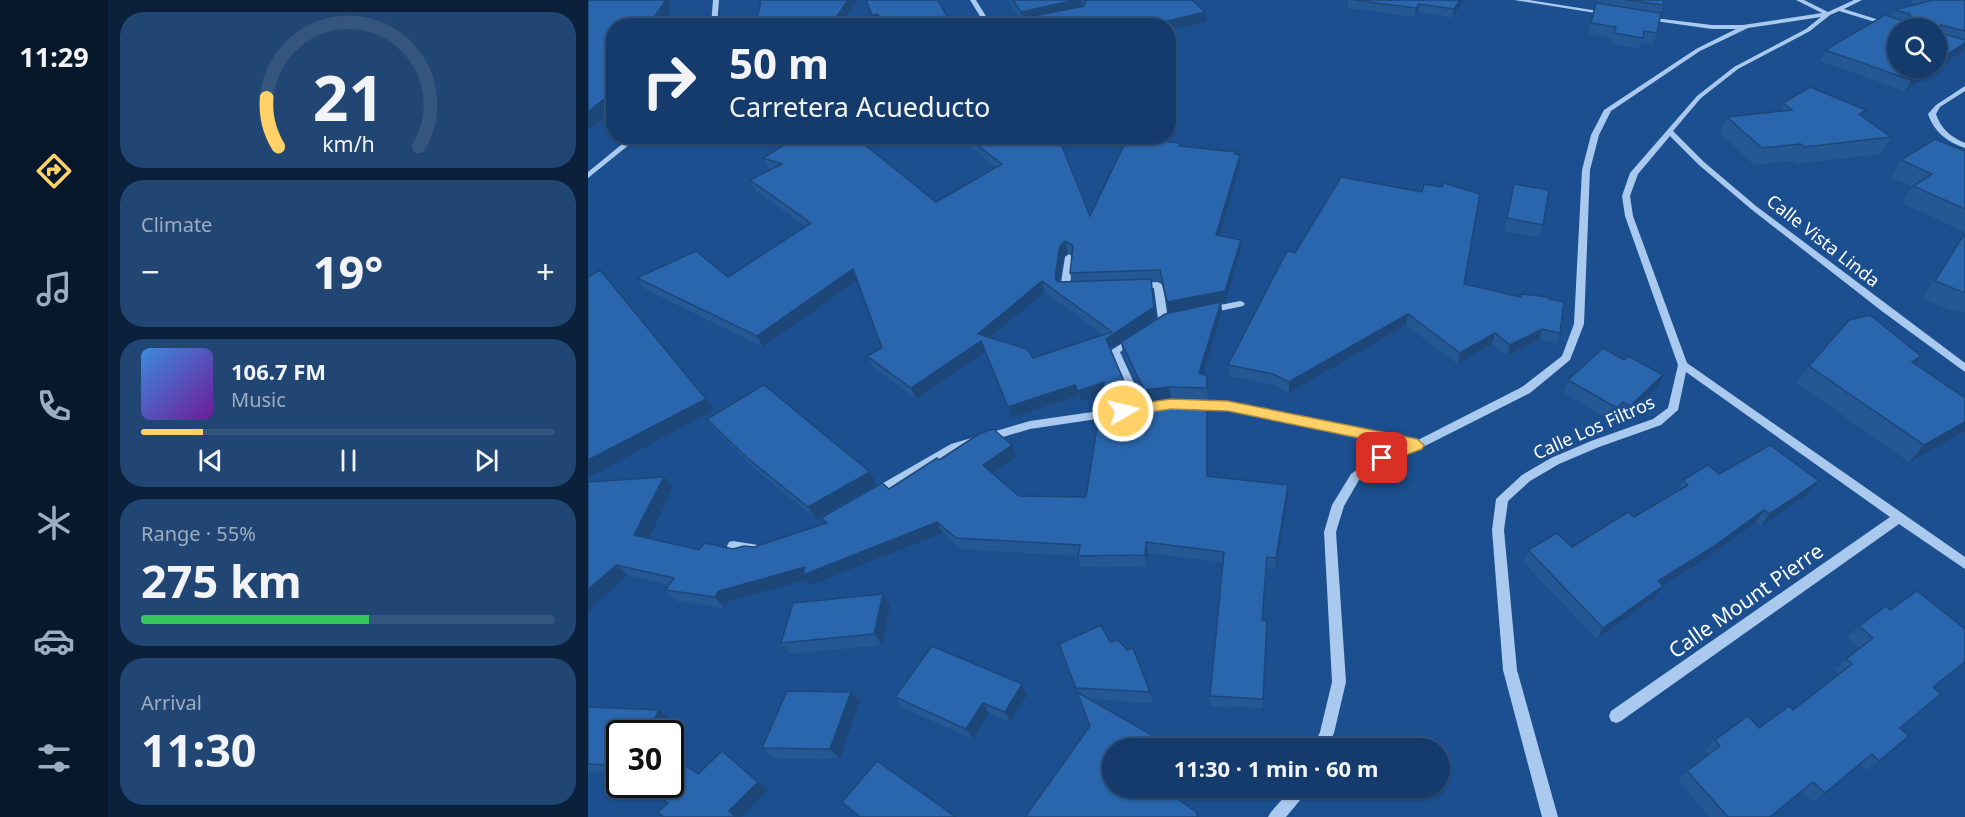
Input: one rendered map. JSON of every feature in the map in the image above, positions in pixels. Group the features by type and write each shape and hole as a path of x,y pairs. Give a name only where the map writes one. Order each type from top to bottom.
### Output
{"street":[{"path":"715,18 716,0"},
{"path":"973,0 984,18"},
{"path":"1517,0 1621,14"},
{"path":"1799,0 1828,14"},
{"path":"1859,0 1828,14 1808,30 1736,68 1699,97 1634,173 1626,196 1629,216 1683,365 1965,564"},
{"path":"1839,9 1887,23"},
{"path":"1644,18 1712,27 1746,26 1828,14"},
{"path":"1325,738 1339,682 1330,532 1338,505 1355,477 1382,458 1417,445 1526,390 1566,358 1580,324 1586,170 1595,135 1608,110 1698,50 1746,26"},
{"path":"1965,88 1938,106 1932,114 1934,124 1943,135 1965,146"},
{"name":"Calle Vista Linda","path":"1669,131 1699,163 1740,198 1965,368"},
{"path":"588,177 627,144"},
{"path":"1069,257 1065,289 1084,288"},
{"path":"1126,286 1158,285 1163,320"},
{"path":"1196,313 1240,304"},
{"path":"863,500 955,447 1030,425 1146,408 1115,351 1163,320 1174,318"},
{"name":"Calle Los Filtros","path":"1550,817 1510,670 1498,530 1502,499 1526,478 1556,460 1657,422 1673,410 1683,365"},
{"path":"1182,405 1228,406 1417,445"},
{"name":"Calle Mount Pierre","path":"1616,716 1899,517"},
{"path":"733,546 762,551"},
{"path":"1276,817 1292,798"}],"building":[{"path":"588,0 664,0 654,18 606,18 606,97 588,112"},
{"path":"761,0 848,0 836,18 756,18"},
{"path":"866,0 938,0 948,18 880,18 878,14 872,15"},
{"path":"1013,0 1076,0 1021,12"},
{"path":"1083,0 1192,0 1205,12 1176,19 1024,18 1084,6 1086,1"},
{"path":"1353,0 1460,0 1454,9 1419,4 1416,8"},
{"path":"1626,0 1664,0 1663,5"},
{"path":"1933,0 1965,0 1965,31 1947,26 1947,18 1912,18 1910,14 1894,10"},
{"path":"1596,3 1661,13 1657,33 1644,31 1643,38 1614,33 1616,27 1591,23"},
{"path":"1885,15 1894,18 1887,18 1887,72 1825,50"},
{"path":"1947,35 1965,40 1965,43 1947,55"},
{"path":"1810,87 1866,110 1859,114 1891,137 1804,147 1801,144 1762,148 1727,117 1792,110 1783,103"},
{"path":"1935,139 1965,151 1965,209 1913,186 1932,174 1901,160"},
{"path":"1176,142 1181,143 1179,146 1236,152 1235,154 1240,155 1216,235 1241,240 1225,291 1167,302 1160,270 1070,273 1073,246 1065,241 1060,246 1055,278 1058,282 1151,279 1154,307 1106,339 1129,393 1102,397 1104,382 1078,391 1075,385 1008,407 981,341 911,388 867,356 882,348 853,269 757,336 637,278 696,251 728,277 811,223 750,180 782,164 763,158 786,144 864,144 936,202 1002,164 976,144 1061,144 1090,216 1125,144","holes":["1042,281 1112,332 1033,358 1027,349 978,334"]},
{"path":"1341,177 1422,192 1424,184 1442,187 1444,183 1480,194 1464,284 1521,297 1522,294 1549,297 1549,299 1564,302 1560,333 1542,329 1510,345 1495,333 1460,353 1408,314 1289,382 1273,374 1228,365 1287,251 1295,253"},
{"path":"1514,184 1549,190 1543,225 1507,218"},
{"path":"1965,233 1965,293 1935,281"},
{"path":"600,270 706,399 588,460 588,277"},
{"path":"1221,302 1199,373 1207,376 1207,388 1169,387 1144,390 1121,342 1165,314"},
{"path":"1870,315 1921,356 1912,362 1965,398 1965,422 1924,445 1809,366 1849,320"},
{"path":"1603,348 1624,360 1628,356 1663,375 1630,406 1623,402 1617,408 1568,380"},
{"path":"764,385 870,472 808,507 746,457 707,419"},
{"path":"1170,399 1207,400 1207,476 1288,485 1276,558 1267,557 1262,620 1267,621 1263,699 1210,696 1224,552 1146,542 1145,555 1078,556 1080,545 956,538 937,522 803,575 805,567 719,591 715,597 665,590 674,578 616,565 588,590 588,482 664,477 634,535 699,550 705,543 733,549 744,546 754,547 827,523 821,518 882,483 889,489 937,458 939,460 979,434 993,429 1012,445 983,465 1019,496 1086,497 1100,409"},
{"path":"1770,445 1819,481 1769,514 1764,510 1713,547 1658,581 1663,586 1603,628 1528,550 1557,533 1572,547 1628,512 1634,517 1688,485 1683,480 1708,465 1719,474"},
{"path":"1917,591 1965,629 1965,662 1933,687 1941,694 1900,728 1909,736 1879,761 1872,754 1825,793 1813,782 1770,817 1728,817 1687,771 1720,746 1715,740 1748,716 1759,728 1789,706 1793,710 1852,664 1846,659 1873,638 1859,626 1886,606 1890,610"},
{"path":"883,594 874,634 781,643 793,603"},
{"path":"1101,625 1110,642 1118,640 1127,650 1133,648 1150,692 1076,688 1059,644"},
{"path":"932,646 1022,684 1005,712 983,703 966,729 895,697"},
{"path":"787,691 851,692 830,749 762,748"},
{"path":"1077,692 1157,738 1102,738 1102,798 1176,798 1196,812 1198,817 1025,817 1090,726"},
{"path":"588,707 659,710 654,720 606,720 606,765 588,764"},
{"path":"722,751 758,782 729,811 735,817 664,817 658,812 668,803 661,798 684,798 684,764 698,774"},
{"path":"877,761 956,817 860,817 842,802"}],"route":[{"path":"1123,411 1171,404 1228,406 1417,445 1382,458"}]}
